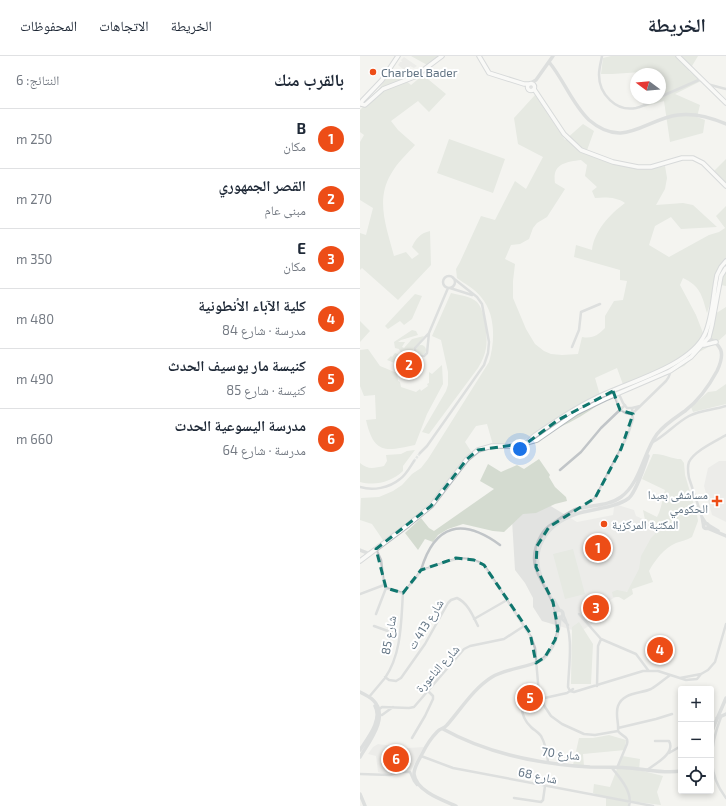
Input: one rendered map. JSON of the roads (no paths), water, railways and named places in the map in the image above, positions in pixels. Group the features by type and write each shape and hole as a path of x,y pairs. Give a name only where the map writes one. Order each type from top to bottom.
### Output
{"main road":[{"path":"398,56 382,80 360,104 365,105 383,89 414,77 442,56"},
{"path":"479,56 489,73 529,85 534,88 536,94 564,134 576,146 589,154 613,162 643,168 685,158 693,158 703,163 726,186"},
{"path":"678,56 726,103"},
{"path":"529,85 529,90 534,88"},
{"path":"669,369 692,350 704,335 708,324 717,274 726,261"},
{"path":"360,561 431,506 467,459 478,450 487,447 515,446 527,443 534,436 588,402 616,392 669,369 691,357 709,337 721,276 726,268"},
{"path":"703,345 716,342"}],"street":[{"path":"529,85 536,80 553,56"},
{"path":"602,56 599,76 602,86 611,102 626,109 646,104"},
{"path":"549,62 583,113 596,125 604,129 613,132 630,132 677,115 697,116 726,124"},
{"path":"666,95 701,79"},
{"path":"534,88 536,80"},
{"path":"704,83 726,89"},
{"path":"420,453 427,446 486,359 489,342 482,303 475,296 453,278 448,276 444,279 443,284 448,288 475,296"},
{"path":"429,333 415,348 415,353 419,356 424,356 427,353 429,333 448,288 454,284 453,278"},
{"path":"572,346 579,330 581,312 600,304"},
{"path":"572,690 568,684 568,625 559,614 542,577 538,562 538,548 550,528 568,514 583,508 617,499 625,493 636,478 658,433 667,424 686,410 705,391 722,360 722,349 716,342 704,335"},
{"path":"616,392 620,410 628,414 633,413 638,410 640,406 666,381 670,375 669,369"},
{"path":"616,392 625,406 630,408 640,406"},
{"path":"617,401 621,399"},
{"path":"560,470 581,452 600,428 625,406"},
{"path":"550,528 576,514 616,504 630,498 654,441 689,416 726,406"},
{"path":"583,508 595,498 627,437 633,421 633,413 630,408"},
{"path":"628,414 630,408"},
{"path":"725,536 706,525 689,478 688,463 692,457 726,435"},
{"path":"360,487 375,489 388,486 400,479 414,461"},
{"path":"595,498 596,505"},
{"path":"360,594 385,586 403,593 421,570 425,558 433,544 442,535 454,529 468,529 475,531 500,545"},
{"path":"376,549 381,560 385,586 376,614"},
{"path":"360,550 370,554"},
{"path":"421,570 434,567 456,558 474,560 484,565 530,633 534,643 537,687 540,699 554,720 571,729 589,735 602,734 672,714"},
{"name":"شارع 85","path":"369,698 385,677 393,663 400,635 403,593"},
{"name":"شارع 413 ت","path":"385,677 389,680 396,681 400,678 425,644 451,600 457,598 462,601 470,610 478,626"},
{"path":"474,619 507,600"},
{"path":"456,806 428,794 417,781 414,774 421,756 437,732 443,728 473,694 491,677 500,672 536,663 545,657 552,647 558,629 556,623 559,614"},
{"path":"579,614 601,639 636,654 648,671"},
{"path":"540,699 567,693 572,690 579,691 630,674 648,671 658,671 678,678 701,674 708,670 715,662 726,624"},
{"path":"374,626 400,635"},
{"name":"شارع الناعورة","path":"381,709 414,707 459,654 467,647 504,639 524,626"},
{"path":"597,686 598,646 601,639"},
{"path":"617,768 628,741 618,729 617,709 620,702 632,694 649,690 669,676"},
{"path":"527,684 521,702 522,713 529,726 542,737 548,762"},
{"path":"412,738 433,699 433,696 428,691"},
{"path":"360,692 376,704 381,709 383,714"},
{"path":"360,757 386,709 381,709 369,698"},
{"path":"726,698 712,742 712,774 726,798"},
{"name":"شارع الناعورة","path":"383,714 393,708"},
{"path":"360,750 375,724 381,709"},
{"path":"714,727 719,717 726,714"},
{"name":"شارع 70","path":"443,728 458,737 491,749 532,760 590,767 612,767 666,773 678,772"},
{"path":"656,741 665,740 670,743 670,749 667,754"},
{"path":"646,770 667,754 678,748"},
{"name":"شارع 68","path":"421,756 453,768 653,806"},
{"path":"612,767 628,791 630,801 629,806"},
{"path":"360,774 390,775 400,772 410,772 414,781 424,789"},
{"path":"514,798 541,802 543,800 545,786"},
{"path":"360,794 365,806"}],"tunnel":[{"path":"414,461 420,453"}],"place":[{"name":"Charbel Bader","path":"373,72"},
{"name":"القصر الجمهوري","path":"409,365"},
{"name":"مساشفى بعبدا الحكومي","path":"717,501"},
{"name":"المكتبة المركزية","path":"604,524"},
{"name":"B","path":"598,548"},
{"name":"E","path":"596,608"},
{"name":"كلية الآباء الأنطونية","path":"660,650"},
{"name":"كنيسة مار يوسيف الحدث","path":"530,698"},
{"name":"مدرسة اليسوعية الحدت","path":"396,759"}]}
